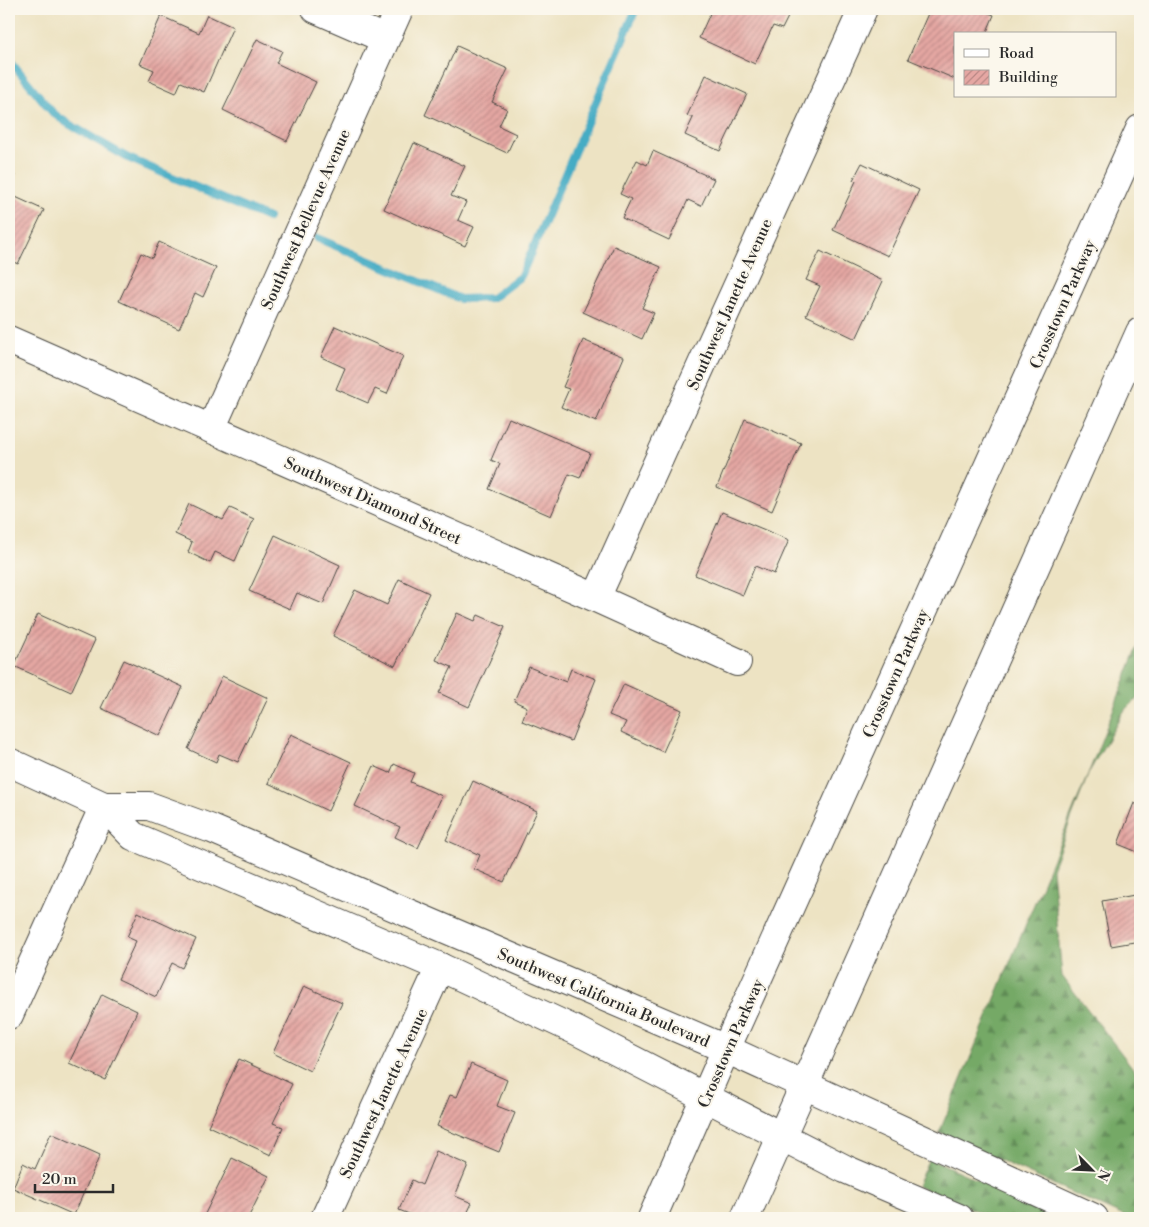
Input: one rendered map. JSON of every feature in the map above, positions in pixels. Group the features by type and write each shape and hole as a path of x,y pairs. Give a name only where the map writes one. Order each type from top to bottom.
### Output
{"street":[{"path":"316,9 385,39"},
{"name":"Southwest Bellevue Avenue","path":"211,429 399,9"},
{"name":"Southwest Janette Avenue","path":"596,598 863,9"},
{"name":"Crosstown Parkway","path":"652,1218 726,1049 1140,129"},
{"path":"745,1218 1140,332"},
{"name":"Southwest Diamond Street","path":"9,340 596,598 736,662"},
{"name":"Southwest California Boulevard","path":"9,762 104,806 133,836 440,968 577,1031 845,1169 959,1218"},
{"path":"9,1016 104,806"},
{"name":"Southwest California Boulevard","path":"104,806 150,806 212,829 726,1049 1094,1218"},
{"name":"Southwest Janette Avenue","path":"325,1218 440,968"}],"green space":[{"path":"1140,641 1140,696 1124,711 1089,772"},
{"path":"1089,772 1052,869 1062,976 1135,1071 1140,1074 1140,1218 1128,1218 939,1133"},
{"path":"929,1158 1062,1218 993,1218 917,1186"}],"building":[{"path":"712,9 792,9 782,29 773,26 755,64 699,38"},
{"path":"930,9 978,9 994,15 987,32 954,32 954,79 908,59"},
{"path":"207,15 233,27 204,92 181,82 176,93 149,81 154,70 140,64 161,16 199,33"},
{"path":"257,39 282,51 276,63 316,82 287,141 223,110"},
{"path":"457,46 508,69 492,102 507,109 499,126 516,134 507,153 425,115"},
{"path":"706,75 747,94 720,151 685,135 693,118 687,116"},
{"path":"414,143 465,166 451,196 466,202 458,220 474,227 465,246 384,209"},
{"path":"653,151 714,179 701,206 688,200 669,240 622,218 631,199 620,194 637,160 647,165"},
{"path":"862,163 919,190 888,256 833,230 856,181 853,180"},
{"path":"9,172 15,175 9,188"},
{"path":"9,194 44,210 18,264 9,260"},
{"path":"159,242 216,268 203,297 195,293 179,329 119,301 141,253 152,258"},
{"path":"614,246 661,267 642,308 654,313 642,339 583,312"},
{"path":"820,251 883,281 856,339 806,315 820,286 806,280"},
{"path":"335,326 403,356 387,394 375,389 368,403 336,389 345,368 321,357"},
{"path":"583,340 624,357 596,422 561,407 569,389 563,387"},
{"path":"509,418 590,453 580,478 569,474 551,516 489,489 500,464 491,460"},
{"path":"745,419 801,443 772,511 717,487"},
{"path":"189,504 223,520 230,508 254,519 235,561 215,552 210,563 188,552 192,542 175,534"},
{"path":"722,512 789,540 774,574 755,566 743,595 695,575"},
{"path":"275,535 340,565 323,604 297,593 290,609 249,591"},
{"path":"399,579 429,593 395,666 333,636 355,590 387,605"},
{"path":"457,613 475,621 478,615 505,627 469,707 439,693 452,667 436,660"},
{"path":"38,614 95,640 71,692 14,666"},
{"path":"124,660 183,687 160,736 101,708"},
{"path":"529,667 566,682 571,669 596,679 571,741 522,721 527,707 514,701"},
{"path":"222,676 268,698 238,762 219,754 216,762 188,749"},
{"path":"624,684 682,710 663,752 621,732 626,722 609,715"},
{"path":"291,734 351,762 328,811 268,783"},
{"path":"394,764 414,773 410,782 442,796 418,848 395,837 400,827 355,806 374,766 390,773"},
{"path":"473,781 537,811 504,882 474,869 480,855 446,840"},
{"path":"1134,803 1140,806 1140,853 1118,844"},
{"path":"1140,894 1140,941 1111,946 1102,901"},
{"path":"138,912 196,939 182,968 172,963 156,997 118,979 136,941 127,937"},
{"path":"304,986 342,1003 310,1071 273,1053"},
{"path":"102,994 137,1011 105,1080 69,1063"},
{"path":"239,1059 292,1084 273,1123 283,1127 271,1155 208,1126"},
{"path":"471,1064 507,1080 497,1106 515,1113 499,1152 437,1126 450,1095 457,1097"},
{"path":"51,1133 100,1155 74,1215 13,1188 23,1163 35,1169"},
{"path":"436,1151 468,1165 455,1196 472,1203 465,1218 419,1218 399,1210 412,1180 422,1185"},
{"path":"232,1158 269,1176 248,1218 203,1218"}],"waterway":[{"path":"317,238 460,299 492,298 521,276 636,9"},
{"path":"9,59 53,113 67,123 128,158 268,218"}]}
